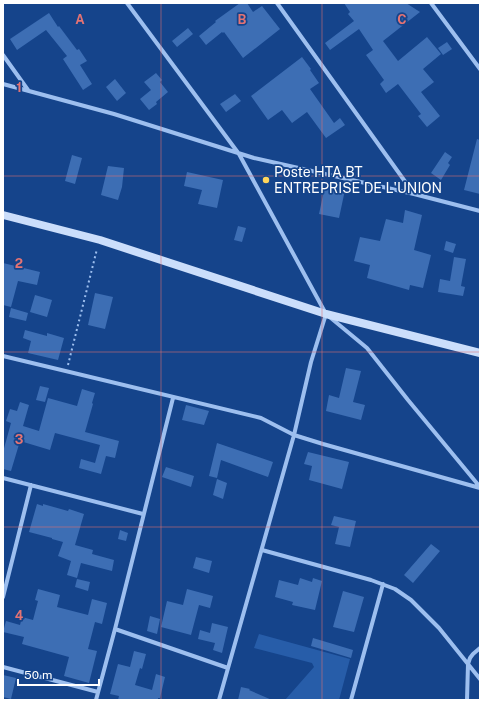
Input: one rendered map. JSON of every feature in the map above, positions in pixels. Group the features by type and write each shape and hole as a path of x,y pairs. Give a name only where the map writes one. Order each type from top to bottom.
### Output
{"street":[{"path":"127,3 239,154 326,314 367,348 480,488"},
{"path":"277,3 414,194"},
{"path":"430,3 480,69"},
{"path":"3,55 28,90"},
{"path":"3,84 114,114 254,158 414,194 480,211"},
{"path":"3,215 100,240 326,314 480,353"},
{"path":"219,700 294,435 311,362 326,314"},
{"path":"3,356 261,418 294,435 480,488"},
{"path":"96,700 173,398"},
{"path":"3,478 143,514"},
{"path":"3,597 31,485"},
{"path":"262,550 383,584 395,589 411,600 439,628 480,679"},
{"path":"351,700 383,584"},
{"path":"114,629 228,668"},
{"path":"467,700 468,664 473,654 480,648"},
{"path":"3,667 98,692"}],"path":[{"path":"66,372 100,240"}],"shaded area":[{"path":"259,634 350,659 339,700 285,700 314,667 312,663 254,648"}],"building":[{"path":"240,3 247,3 253,12 262,6 280,29 243,58 224,32 206,45 199,36 216,22 215,21"},
{"path":"344,3 406,3 420,12 383,41 398,61 427,37 441,54 423,69 434,82 421,92 440,116 427,127 418,116 421,114 398,84 386,93 380,84 384,80 366,55 373,50 359,29 330,50 325,43 354,21 348,14 350,12"},
{"path":"49,13 58,27 59,26 77,50 79,49 87,61 80,65 92,84 83,90 63,59 67,56 46,30 17,50 10,39"},
{"path":"188,28 193,34 177,47 172,41"},
{"path":"447,42 452,49 443,55 438,48"},
{"path":"302,57 319,83 310,89 334,123 340,118 345,125 326,138 307,112 292,123 282,110 268,120 251,96"},
{"path":"156,73 162,80 160,82 168,92 149,110 140,99 151,90 144,82"},
{"path":"115,79 126,93 117,101 106,87"},
{"path":"235,94 241,101 226,112 220,104"},
{"path":"477,139 480,140 480,194 464,190"},
{"path":"445,152 452,157 448,163 450,165 441,180 431,173"},
{"path":"72,155 82,158 75,184 65,181"},
{"path":"108,166 124,168 122,187 118,200 101,195"},
{"path":"187,172 223,180 217,208 198,204 202,190 184,186"},
{"path":"325,186 345,190 339,218 319,214"},
{"path":"405,210 422,215 414,250 431,255 423,288 410,285 409,290 367,278 370,265 354,261 360,237 380,241 386,219 403,223"},
{"path":"238,226 246,228 242,242 234,240"},
{"path":"446,241 456,244 453,253 444,250"},
{"path":"454,257 466,259 461,286 465,287 463,296 438,292 440,279 450,281"},
{"path":"3,263 40,272 37,285 18,281 11,307 3,305"},
{"path":"95,293 113,297 105,329 88,325"},
{"path":"35,295 52,300 47,317 30,312"},
{"path":"11,308 28,313 26,321 9,317"},
{"path":"25,330 47,336 47,333 64,338 58,360 28,353 31,341 23,338"},
{"path":"346,368 361,371 353,402 365,405 361,420 326,411 329,395 339,398"},
{"path":"40,386 49,388 45,402 36,400"},
{"path":"82,389 95,393 85,432 119,441 115,458 106,456 101,474 79,468 81,459 95,463 100,445 55,433 50,450 20,441 11,471 3,469 3,452 11,423 6,421 10,409 17,411 20,402 29,405 23,426 39,431 48,398 77,406"},
{"path":"186,405 209,411 204,425 182,420"},
{"path":"217,443 273,462 268,477 221,460 217,478 209,476"},
{"path":"308,452 349,462 342,489 309,480 312,466 304,464"},
{"path":"166,467 194,476 191,487 162,477"},
{"path":"217,479 227,483 223,499 213,495"},
{"path":"37,504 43,506 43,504 68,511 69,509 84,514 75,545 93,550 92,554 114,560 112,571 81,563 77,578 67,575 71,561 58,556 63,542 29,532"},
{"path":"334,516 356,521 350,547 335,544 339,527 331,525"},
{"path":"120,530 128,533 126,541 118,539"},
{"path":"431,544 440,551 413,583 404,575"},
{"path":"196,557 212,561 209,573 193,568"},
{"path":"300,578 312,582 313,578 322,581 315,610 292,605 293,602 275,597 279,580 298,585"},
{"path":"77,579 90,582 88,591 75,587"},
{"path":"38,589 60,595 57,607 88,615 92,599 107,603 102,624 95,622 88,649 97,651 89,683 64,676 69,657 22,644 24,637 3,632 6,621 20,625 22,617 33,620 38,601 35,600"},
{"path":"187,589 213,596 210,608 199,605 191,635 161,627 167,601 183,605"},
{"path":"343,591 364,597 354,632 333,627"},
{"path":"150,616 160,619 157,634 147,631"},
{"path":"212,623 228,627 222,653 213,650 215,643 198,639 200,630 210,633"},
{"path":"313,638 353,650 351,658 311,646"},
{"path":"134,651 146,654 142,669 140,668 135,685 152,690 156,674 165,677 160,698 158,698 158,700 118,700 119,696 110,694 118,664 130,667"},
{"path":"3,675 16,678 11,699 3,697"},
{"path":"241,687 250,689 249,690 272,700 238,700"}],"place":[{"name":"Poste HTA BT ENTREPRISE DE L'UNION","path":"266,180"}]}
